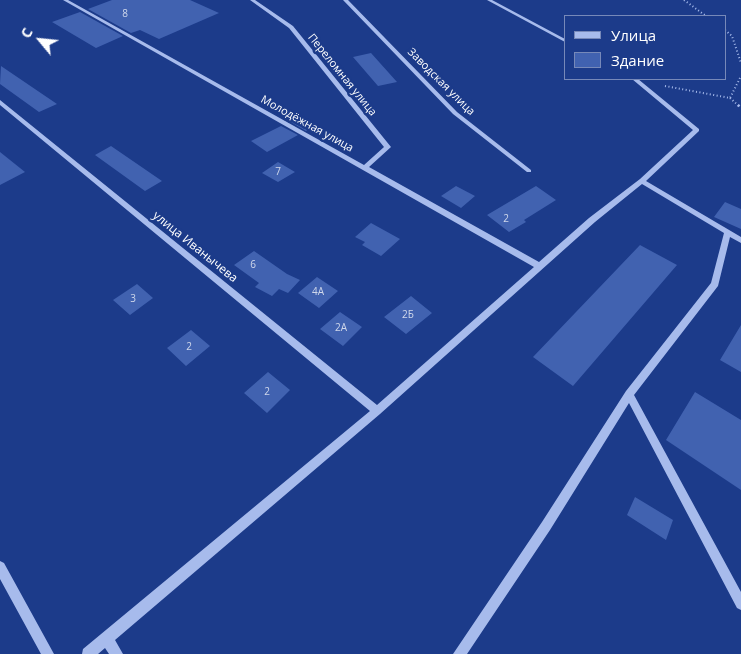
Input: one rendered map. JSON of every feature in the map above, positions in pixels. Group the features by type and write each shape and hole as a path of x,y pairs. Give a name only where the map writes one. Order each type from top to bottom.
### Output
{"street":[{"name":"Молодёжная улица","path":"65,0 539,266"},
{"name":"Переломная улица","path":"252,0 291,27 388,147 364,168"},
{"name":"Заводская улица","path":"345,0 455,113 529,171"},
{"path":"489,0 564,40"},
{"path":"88,654 377,411 539,266 592,220 642,181 697,130 637,80"},
{"name":"улица Иванычева","path":"0,102 377,411"},
{"path":"642,181 741,240"},
{"path":"459,654 546,526 629,394 715,284 728,232"},
{"path":"629,394 741,604"},
{"path":"0,567 48,654"},
{"path":"106,639 118,654"}],"path":[{"path":"684,0 705,15"},
{"path":"726,31 732,36 741,63"},
{"path":"730,98 741,76"},
{"path":"637,80 730,98 741,108"}],"building":[{"path":"112,0 190,0 219,13 159,39 140,30 131,33 88,9"},
{"path":"80,12 123,36 96,48 52,22"},
{"path":"371,53 397,82 378,86 353,57"},
{"path":"1,66 57,104 39,112 0,84"},
{"path":"301,115 309,129 306,131 289,121"},
{"path":"281,126 298,135 267,152 251,141"},
{"path":"111,146 162,181 145,191 95,155"},
{"path":"0,152 25,172 0,185"},
{"path":"278,162 295,172 278,182 262,173"},
{"path":"456,186 475,196 461,208 441,196"},
{"path":"536,186 556,200 524,220 526,222 509,232 487,215"},
{"path":"725,202 741,209 741,229 714,217"},
{"path":"371,223 400,239 381,256 362,245 365,242 355,237"},
{"path":"640,245 677,265 573,386 533,357"},
{"path":"254,251 287,274 300,280 288,293 279,289 272,296 255,287 259,283 234,265"},
{"path":"317,277 338,291 319,308 298,293"},
{"path":"137,284 153,298 130,315 113,300"},
{"path":"411,296 432,313 406,334 384,317"},
{"path":"340,312 362,327 343,346 320,329"},
{"path":"741,325 741,372 720,360"},
{"path":"191,330 210,346 186,366 167,348"},
{"path":"268,372 290,390 267,413 244,393"},
{"path":"695,392 741,420 741,490 666,440"},
{"path":"635,497 673,520 666,540 627,515"}]}
